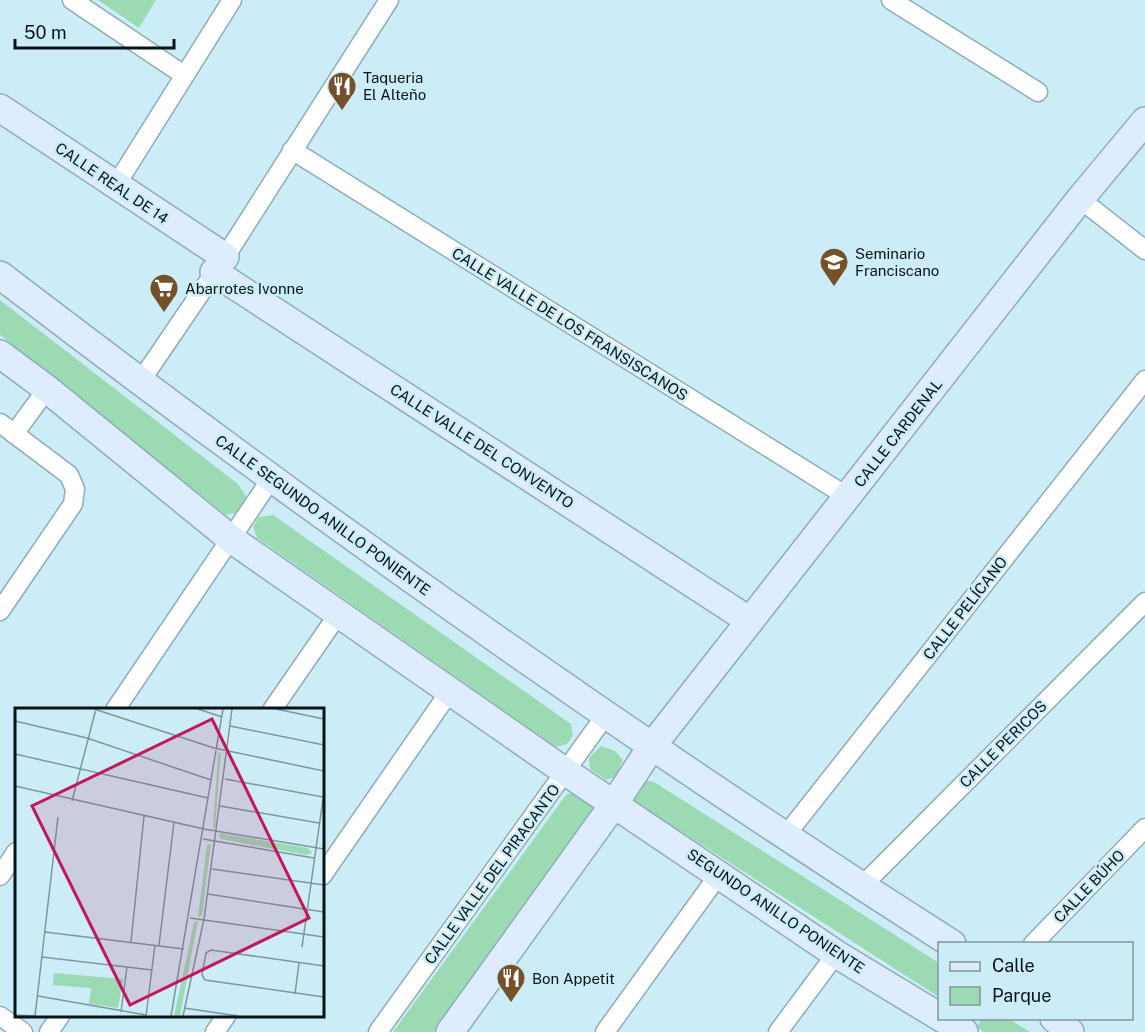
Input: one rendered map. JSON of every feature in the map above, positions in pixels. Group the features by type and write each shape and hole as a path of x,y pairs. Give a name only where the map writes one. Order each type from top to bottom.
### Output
{"main road":[{"name":"CALLE REAL DE 14","path":"0,108 116,185 219,265"},
{"name":"CALLE CARDENAL","path":"652,746 1080,199 1145,121"},
{"name":"CALLE VALLE DEL CONVENTO","path":"219,265 750,621"},
{"name":"CALLE SEGUNDO ANILLO PONIENTE","path":"0,275 271,479 605,716 652,746"},
{"path":"0,354 231,539 614,804"},
{"path":"450,1032 614,804 652,746 949,942"},
{"name":"SEGUNDO ANILLO PONIENTE","path":"614,804 720,873 836,954 938,1014"},
{"path":"1056,1020 1070,1032"}],"street":[{"path":"72,0 184,75"},
{"path":"116,185 232,0"},
{"path":"140,382 219,265 389,0"},
{"path":"891,0 1038,93"},
{"name":"CALLE VALLE DE LOS FRANSISCANOS","path":"292,150 848,497"},
{"path":"1080,199 1145,250"},
{"name":"CALLE PELÍCANO","path":"786,835 1145,380"},
{"path":"0,611 73,504 75,489 69,475 7,429 31,412 47,390"},
{"path":"116,708 271,479"},
{"name":"CALLE PERICOS","path":"862,886 1145,602"},
{"path":"273,708 339,613"},
{"path":"324,873 450,691"},
{"name":"CALLE VALLE DEL PIRACANTO","path":"378,1032 605,716"},
{"name":"CALLE BÚHO","path":"1035,942 1145,828"},
{"path":"0,876 15,854"},
{"path":"605,1032 720,873"},
{"path":"778,1032 836,954"},
{"path":"0,1016 23,1032"},
{"path":"49,1032 59,1017"},
{"path":"215,1032 225,1017"}],"green space":[{"path":"98,0 156,0 139,28"},
{"path":"0,300 238,484 247,498 240,512 226,515 0,335"},
{"path":"273,515 571,724 573,735 567,744 556,747 257,538 253,527 259,517"},
{"path":"601,746 615,751 623,760 615,777 606,780 590,769 589,758"},
{"path":"644,780 654,782 938,962 938,996 641,806 633,800"},
{"path":"579,791 597,803 595,815 434,1032 393,1032 566,795"},
{"path":"981,1020 1011,1020 1030,1032 984,1032 977,1027"}],"place":[{"name":"Taqueria El Alteño","path":"342,112"},
{"name":"Seminario Franciscano","path":"834,288"},
{"name":"Abarrotes Ivonne","path":"164,314"},
{"name":"Bon Appetit","path":"511,1004"}]}
